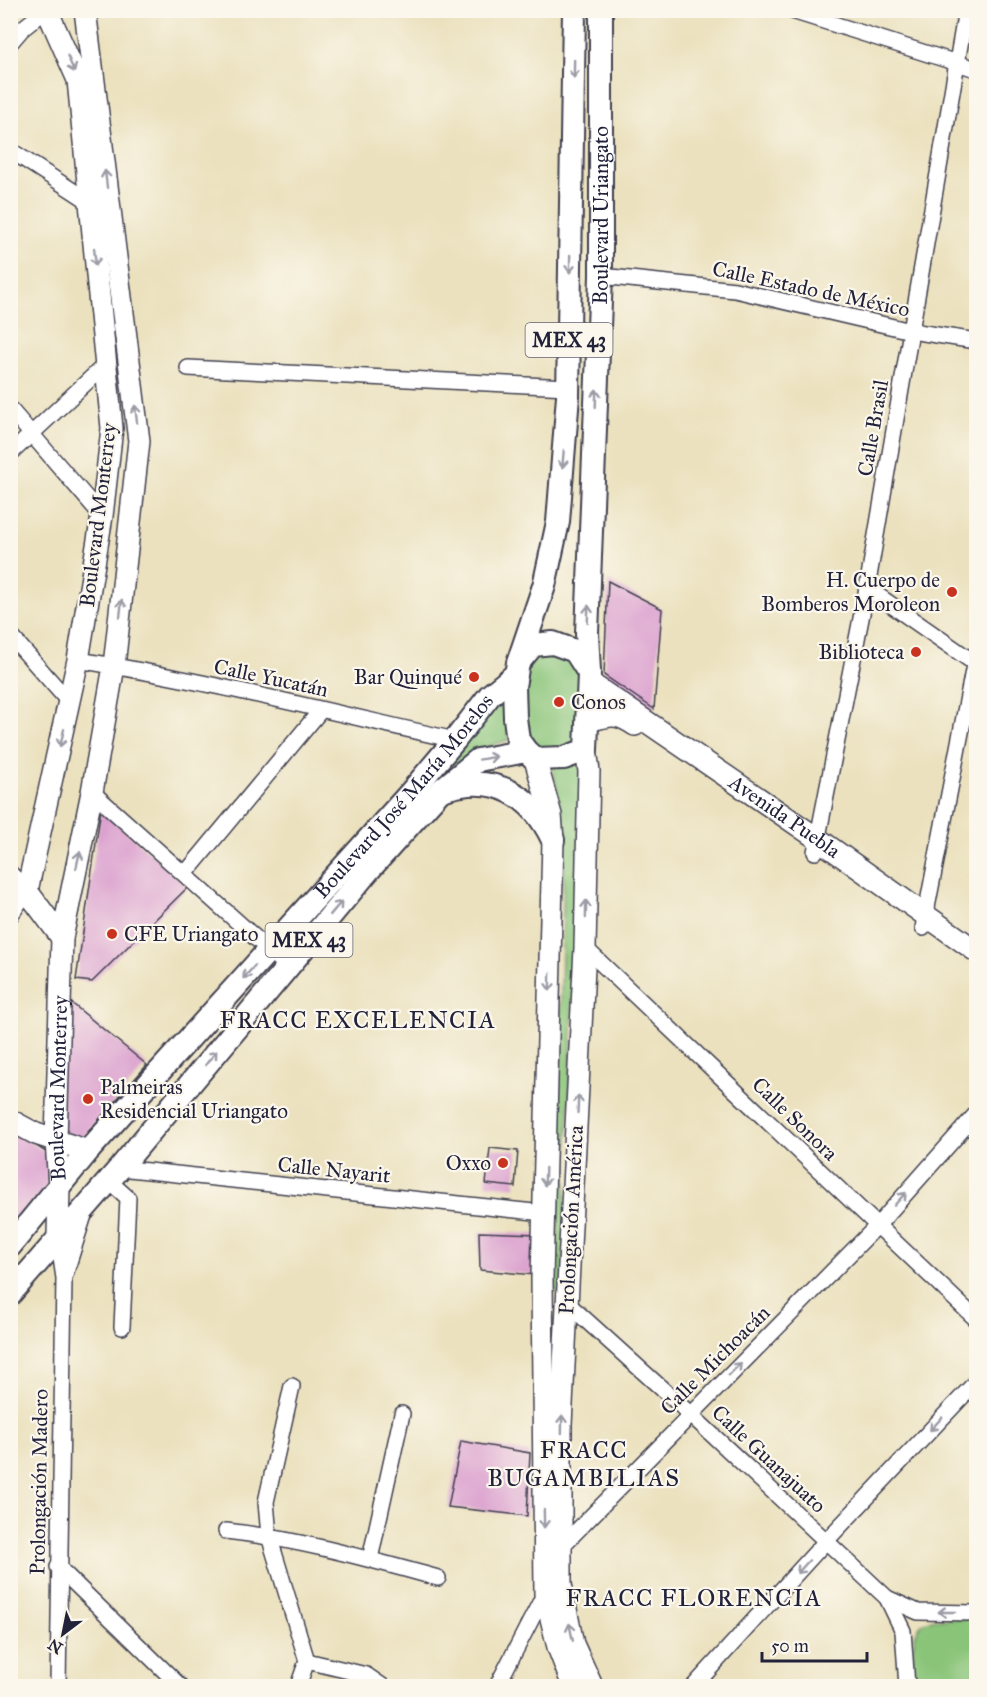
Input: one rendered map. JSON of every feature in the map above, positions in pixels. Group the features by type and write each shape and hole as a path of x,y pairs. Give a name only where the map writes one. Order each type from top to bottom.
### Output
{"main road":[{"name":"Boulevard Uriangato","path":"517,668 544,586 558,522 568,387 574,10"},
{"name":"Boulevard Uriangato","path":"590,678 587,633 601,276 601,10"},
{"name":"MEX 43","path":"553,643 575,651 590,678 586,750 564,758 531,755 518,740 514,686 517,668 533,645 553,643"},
{"name":"Boulevard José María Morelos","path":"10,1246 88,1151 455,740 490,695 517,668"},
{"name":"Boulevard José María Morelos","path":"10,1294 115,1174 368,871 441,790 478,760 531,755"},
{"path":"441,790 472,784 506,789 530,805 544,822 553,840"},
{"path":"88,1151 104,1150 115,1156 115,1174"},
{"path":"60,1186 70,1200 86,1207"}],"street":[{"path":"789,10 976,69"},
{"name":"Calle Brasil","path":"817,846 867,588 966,10"},
{"path":"10,43 22,29 49,14 70,25 86,12"},
{"name":"Boulevard Monterrey","path":"58,1238 60,1186 56,1140 62,938 92,792 114,666 139,441 86,12"},
{"name":"Boulevard Monterrey","path":"27,891 78,660 102,516 112,428 78,81 49,14"},
{"path":"10,150 90,202"},
{"name":"Calle Estado de México","path":"601,276 735,290 911,331 976,341"},
{"path":"10,454 106,364"},
{"path":"188,368 568,387"},
{"path":"10,409 102,516"},
{"path":"867,588 976,661 924,922"},
{"path":"10,635 70,702"},
{"name":"Calle Yucatán","path":"78,660 455,740"},
{"name":"Avenida Puebla","path":"590,678 924,922 976,966"},
{"path":"185,874 321,710"},
{"name":"Avenida Puebla","path":"588,721 611,714 622,716 817,846"},
{"name":"Prolongación América","path":"586,750 589,771 585,948 561,1425 561,1584 573,1644 592,1686"},
{"name":"Prolongación América","path":"531,755 551,815 553,840 542,1278 545,1594 558,1647 573,1686"},
{"path":"92,792 287,966"},
{"path":"10,873 27,891 62,938"},
{"path":"10,916 27,891"},
{"path":"41,911 51,915 61,913 69,904"},
{"name":"Avenida Puebla","path":"924,922 976,951"},
{"name":"Calle Sonora","path":"585,948 976,1319"},
{"name":"Calle Michoacán","path":"497,1686 545,1594 562,1546 877,1226 976,1114"},
{"path":"10,1120 36,1134 88,1151"},
{"path":"115,1174 128,1198 122,1327"},
{"name":"Calle Nayarit","path":"115,1174 544,1213"},
{"name":"Prolongación Madero","path":"64,1278 86,1207"},
{"name":"Prolongación Madero","path":"58,1238 64,1278 58,1686"},
{"path":"542,1278 552,1292 567,1303"},
{"name":"Calle Guanajuato","path":"567,1303 888,1598 903,1631"},
{"path":"694,1686 826,1541 976,1382"},
{"path":"292,1386 266,1502 269,1536 308,1661 298,1686"},
{"path":"370,1559 402,1414"},
{"path":"226,1531 269,1536 370,1559 438,1578"},
{"path":"58,1567 180,1686"},
{"path":"888,1598 918,1612 976,1612"},
{"path":"907,1686 903,1631 918,1612"},
{"path":"308,1661 366,1675 382,1686"}],"green space":[{"path":"540,649 582,664 579,735 566,749 542,749 535,745 527,726 526,677 530,664"},
{"path":"505,701 509,740 495,744 452,765 448,762 499,703"},
{"path":"582,762 562,1296 555,1291 560,1174 564,860 563,821 552,765"},
{"path":"940,1619 976,1619 976,1686 914,1686 914,1639 921,1625"}],"building":[{"path":"608,581 662,609 654,709 604,675"},
{"name":"CFE Uriangato","path":"101,809 188,887 92,982 76,980"},
{"name":"Palmeiras Residencial Uriangato","path":"63,996 147,1065 80,1141 56,1133"},
{"path":"10,1129 46,1152 48,1185 10,1229"},
{"name":"Oxxo","path":"490,1148 518,1151 515,1187 486,1184"},
{"path":"479,1232 538,1234 535,1275 480,1270"},
{"path":"461,1441 530,1453 527,1516 448,1507"}],"place":[{"name":"H. Cuerpo de Bomberos Moroleon","path":"952,592"},
{"name":"Biblioteca","path":"916,652"},
{"name":"Bar Quinqué","path":"474,677"},
{"name":"Conos","path":"559,702"},
{"name":"CFE Uriangato","path":"112,934"},
{"name":"Palmeiras Residencial Uriangato","path":"88,1099"},
{"name":"Oxxo","path":"503,1163"}],"district":[{"name":"FRACC EXCELENCIA","path":"358,1020"},
{"name":"FRACC BUGAMBILIAS","path":"584,1464"},
{"name":"FRACC FLORENCIA","path":"694,1598"}]}
